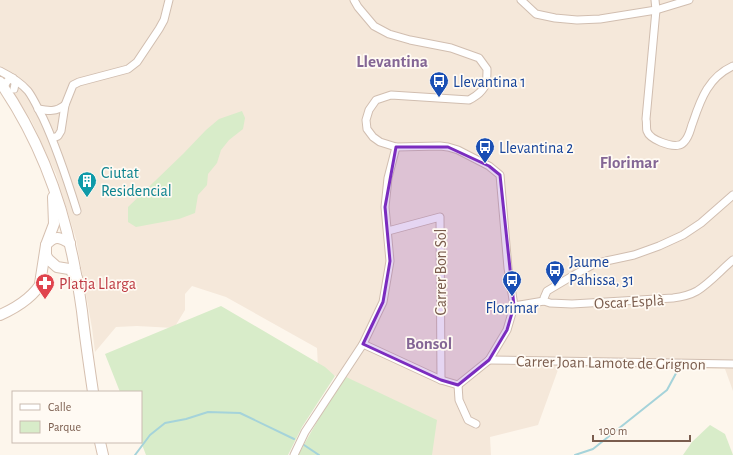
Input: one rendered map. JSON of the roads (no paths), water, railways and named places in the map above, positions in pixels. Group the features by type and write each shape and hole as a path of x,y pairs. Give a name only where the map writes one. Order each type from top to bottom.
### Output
{"street":[{"path":"53,138 58,136 61,132 65,105 73,85 79,82 128,69 136,62 164,20 169,0"},
{"path":"354,0 374,26 389,34 410,40 451,48 472,55 479,58 487,69 484,87 479,94 469,100 392,94 376,100 369,110 366,120 367,128 373,137 380,142 396,147 448,147 458,150 489,166 500,175 508,268 514,306 507,330 489,360 458,385"},
{"path":"521,0 536,14 555,18 577,20 600,19 656,10 689,0"},
{"path":"655,0 656,10 646,119 647,132 651,137 657,141 670,145 680,145 686,140 704,94 719,75 733,66"},
{"path":"0,71 11,77 29,92 53,138 77,211"},
{"path":"13,78 6,81 7,89 36,147 52,185 62,212 70,243 77,278 93,391"},
{"path":"7,89 25,88"},
{"path":"38,109 52,111 65,105"},
{"path":"294,455 305,432 363,344 383,302 390,261 385,207 388,178 396,147"},
{"path":"40,284 46,245 54,224 52,185"},
{"path":"544,301 547,291 594,264 634,255 683,235 700,223 733,195"},
{"name":"Carrer Bon Sol","path":"388,230 440,217 441,380"},
{"path":"56,267 46,255 46,245 51,240 57,238 63,239 70,243"},
{"name":"Oscar Esplà","path":"514,306 544,301 550,303 572,304 673,298 683,296 696,292 733,260"},
{"path":"0,315 28,299 36,291 43,281 46,272 50,268 56,267 68,269 77,278"},
{"path":"363,344 441,380 458,385"},
{"name":"Carrer Joan Lamote de Grignon","path":"489,360 733,364"},
{"path":"458,385 459,400 468,420 476,424"},
{"path":"100,443 103,455"}],"waterway":[{"path":"575,455 593,449 667,390 681,364"},
{"path":"135,455 150,435 165,423 186,419 208,412 240,413 294,439"},
{"path":"304,445 319,455"}],"place":[{"name":"Llevantina 1","path":"439,98"},
{"name":"Llevantina 2","path":"485,164"},
{"name":"Ciutat Residencial","path":"87,198"},
{"name":"Jaume Pahissa, 31","path":"555,287"},
{"name":"Florimar","path":"512,297"},
{"name":"Platja Llarga","path":"45,300"}],"district":[{"name":"Llevantina","path":"392,61"},
{"name":"Florimar","path":"629,162"},
{"name":"Bonsol","path":"429,343"}]}
